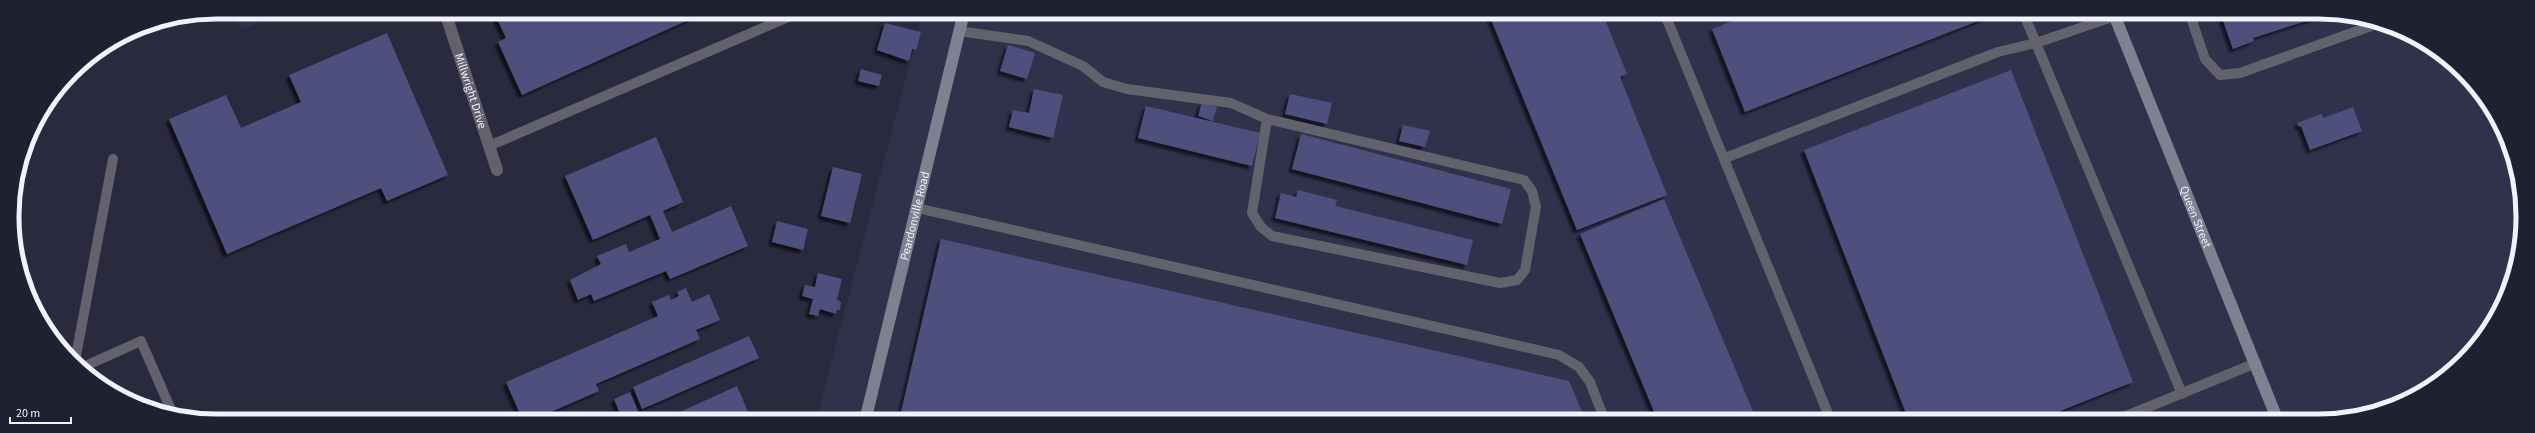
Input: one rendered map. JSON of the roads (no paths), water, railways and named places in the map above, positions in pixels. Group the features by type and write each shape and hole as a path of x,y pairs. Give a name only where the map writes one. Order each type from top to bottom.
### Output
{"street":[{"name":"Millwright Drive","path":"447,19 497,170"},
{"name":"Peardonville Road","path":"866,414 963,19"},
{"name":"Queen Street","path":"2116,19 2276,414"}],"lane":[{"path":"489,146 784,19"},
{"path":"1667,19 1726,158 1829,414"},
{"path":"2027,19 2182,394"},
{"path":"1726,158 1998,52 2036,43 2101,19"},
{"path":"2191,19 2205,59 2220,75 2240,73 2371,26"},
{"path":"960,31 1028,41 1083,66 1104,82 1127,89 1231,103 1267,119 1524,180 1532,191 1536,207 1525,270 1517,280 1500,283 1272,236 1261,227 1252,214 1267,119"},
{"path":"77,356 113,159"},
{"path":"917,208 1559,355 1579,367 1590,382 1603,414"},
{"path":"87,365 141,341 170,408"},
{"path":"2130,414 2256,363"}]}
